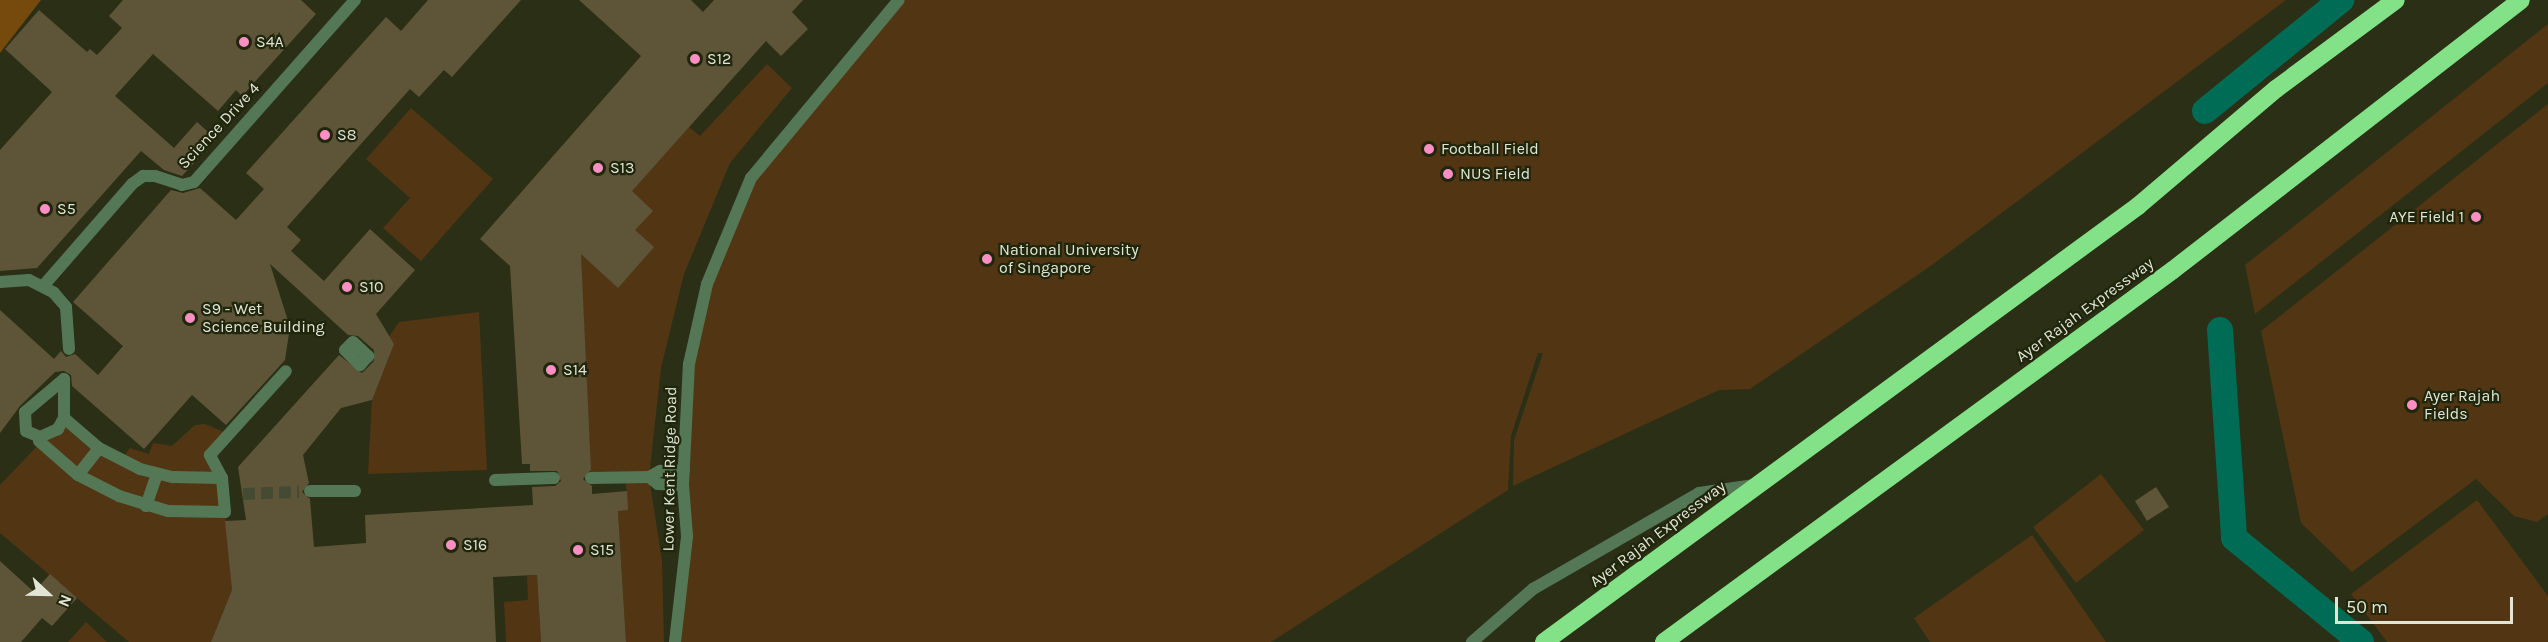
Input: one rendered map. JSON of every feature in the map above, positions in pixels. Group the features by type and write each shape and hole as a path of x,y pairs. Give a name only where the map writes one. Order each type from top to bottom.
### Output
{"highway":[{"name":"Ayer Rajah Expressway","path":"1544,642 2138,206 2276,89 2396,0"},
{"name":"Ayer Rajah Expressway","path":"1664,642 2173,270 2521,0"}],"street":[{"name":"Science Drive 4","path":"44,285 137,180 156,176 182,184 194,182 356,0"},
{"name":"Lower Kent Ridge Road","path":"675,642 687,536 683,485 690,364 698,311 746,189 787,133 899,0"},
{"path":"0,282 29,280 44,285 66,307 69,349"},
{"path":"39,441 78,475 146,506 192,514 225,513 222,478 210,455 286,371"},
{"path":"64,379 61,424 40,437 26,431 23,422 31,406 64,379"},
{"path":"61,424 99,448 157,474 222,478"},
{"path":"78,475 99,448"},
{"path":"591,478 649,477 660,471 684,470"},
{"path":"146,506 157,474"},
{"path":"649,477 658,484 683,485"},
{"path":"495,480 554,478"},
{"path":"1472,642 1533,589 1699,493 1756,485"},
{"path":"310,491 355,490"}],"shaded area":[{"path":"0,0 41,0 0,53"},
{"path":"900,0 2286,0 1932,265 1750,389 1719,390 1513,486 1514,440 1543,353 1538,353 1511,436 1508,490 1271,642 673,642 687,536 686,411 707,284 751,178"},
{"path":"2548,24 2548,83 2255,314 2245,265"},
{"path":"767,64 792,88 730,163 684,274 661,368 649,477 662,561 664,642 626,642 618,511 627,491 624,478 591,478 581,260 572,257 689,127 700,136"},
{"name":"Ayer Rajah Fields","path":"2548,104 2548,514 2537,522 2514,516 2476,479 2352,572 2301,523 2261,331"},
{"path":"411,108 493,179 421,261 383,228 410,198 366,159"},
{"path":"479,312 487,470 368,474 374,359 399,322"},
{"path":"64,418 121,460 130,448 149,454 153,443 172,446 195,425 205,424 229,434 210,455 222,478 232,590 211,642 129,642 0,533 0,485"},
{"path":"2101,474 2144,530 2076,583 2033,527"},
{"path":"2477,500 2548,596 2548,642 2387,642 2351,594"},
{"path":"2032,535 2106,642 1930,642 1914,618"},
{"path":"537,575 541,642 506,642 504,602 528,600 527,576"},
{"path":"86,622 107,642 68,642"}],"building":[{"path":"123,0 301,0 316,14 242,96 236,90 218,111 153,54 115,96 174,148 197,122 216,139 182,176 164,170 141,151 37,268 0,271 0,150 52,92 5,49 39,10 87,52 90,49 97,55 122,28 109,16"},
{"path":"428,0 521,0 452,77 444,70 419,97 410,89 287,227 301,240 291,251 324,281 370,229 415,270 376,314 394,344 372,400 341,408 303,455 309,483 302,492 310,499 314,547 366,543 365,515 533,505 532,487 555,486 561,481 557,471 530,471 530,464 522,464 510,266 480,239 641,56 579,0 691,0 703,12 714,0 803,0 792,12 808,29 781,56 766,41 632,191 653,211 635,230 654,247 618,288 581,254 591,470 583,479 592,486 592,494 627,491 628,510 618,511 626,642 541,642 537,575 493,577 496,642 211,642 232,590 225,521 246,520 238,467 339,355 362,373 374,361 374,350 358,336 348,335 270,264 290,327 285,360 226,425 192,395 144,449 72,386 71,375 64,371 55,372 20,406 0,433 0,310 54,359 61,351 66,357 75,354 98,375 123,346 73,302 171,190 183,193 200,188 236,220 264,189 246,173 386,17 401,31"},
{"path":"2156,487 2169,507 2147,521 2135,501"},
{"path":"0,561 34,592 50,574 77,598 52,626 42,618 21,642 0,642"}],"waterway":[{"path":"2205,111 2341,0"},
{"path":"2220,330 2234,538 2361,642"}],"tunnel":[{"path":"243,494 299,492"}],"place":[{"name":"S4A","path":"244,42"},
{"name":"S12","path":"695,59"},
{"name":"S8","path":"325,135"},
{"name":"Football Field","path":"1429,149"},
{"name":"S13","path":"598,168"},
{"name":"NUS Field","path":"1448,174"},
{"name":"S5","path":"45,209"},
{"name":"AYE Field 1","path":"2476,217"},
{"name":"National University of Singapore","path":"987,259"},
{"name":"S10","path":"347,287"},
{"name":"S9 - Wet Science Building","path":"190,318"},
{"name":"S14","path":"551,370"},
{"name":"Ayer Rajah Fields","path":"2412,405"},
{"name":"S16","path":"451,545"},
{"name":"S15","path":"578,550"}]}
